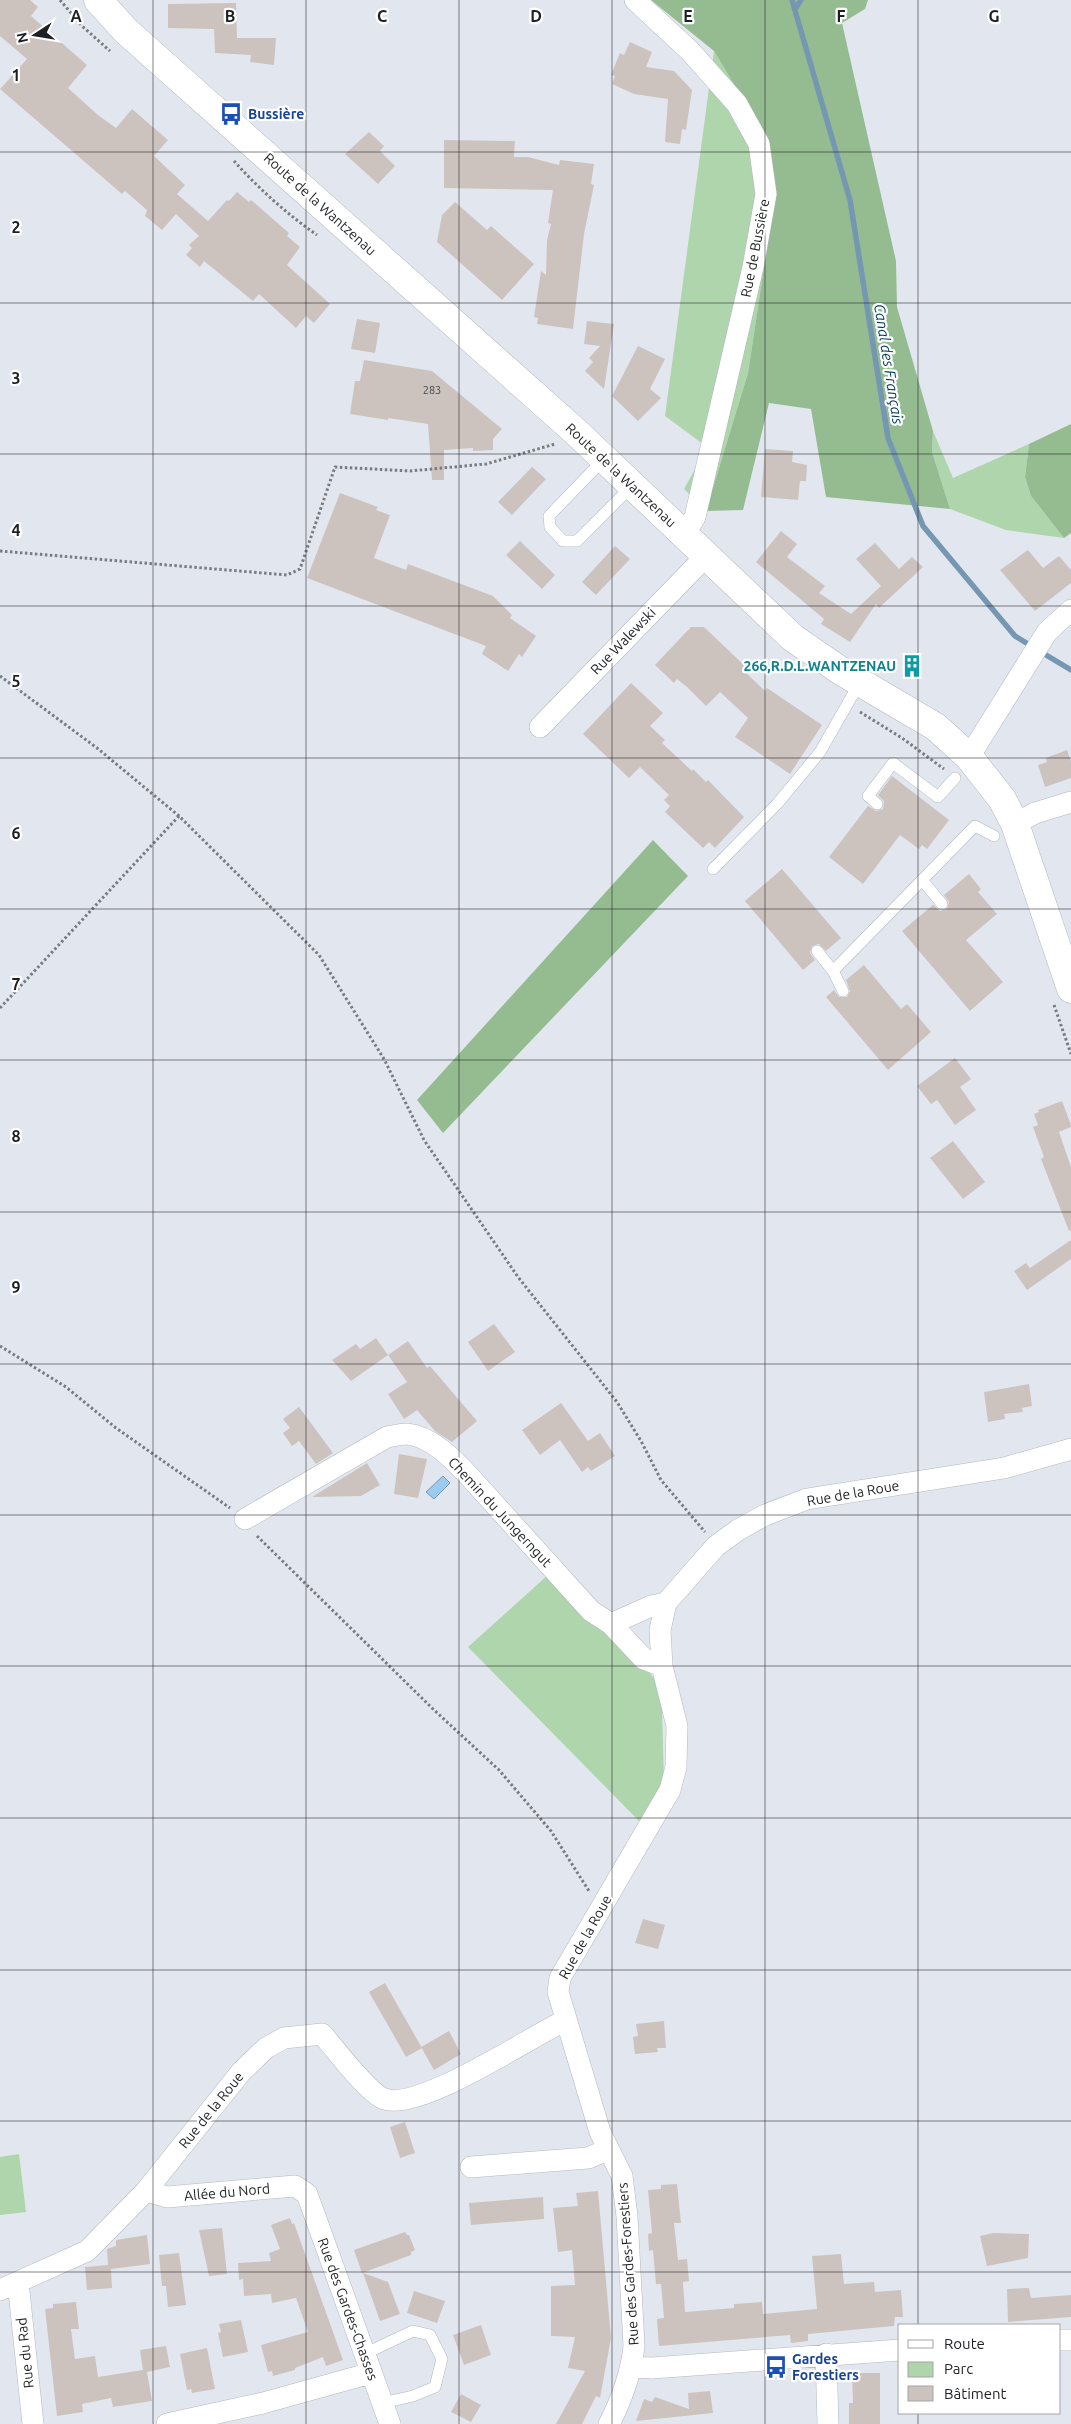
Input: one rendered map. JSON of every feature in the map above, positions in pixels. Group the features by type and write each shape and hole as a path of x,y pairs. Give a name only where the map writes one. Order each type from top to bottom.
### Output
{"main road":[{"name":"Route de la Wantzenau","path":"98,0 126,31 576,432 793,638 860,682 936,727 962,768 1002,799 1005,830 1071,989"}],"street":[{"name":"Rue de Bussière","path":"635,0 690,51 737,104 759,144 766,194 753,266 695,517 684,535"},
{"name":"Rue Walewski","path":"540,726 706,556"},
{"path":"962,768 1047,632 1071,610"},
{"path":"1005,830 1035,813 1071,802"},
{"name":"Chemin du Jungerngut","path":"245,1519 387,1437 406,1434 425,1440 448,1455 591,1611 611,1624 644,1659 662,1666"},
{"name":"Rue de la Roue","path":"9,2286 87,2251 146,2191 242,2072 266,2048 284,2038 322,2034 381,2098 400,2102 457,2080 539,2032 566,2020 558,1992 560,1978 670,1790 676,1767 677,1726 662,1666 660,1630 666,1603 716,1546 738,1530 765,1515 807,1499 1004,1468 1071,1449"},
{"path":"611,1624 651,1606 666,1603"},
{"name":"Rue des Gardes-Forestiers","path":"566,2020 607,2150 616,2162 622,2176 627,2216 634,2346 632,2366 623,2398 609,2424"},
{"path":"471,2167 588,2158 607,2150"},
{"name":"Allée du Nord","path":"146,2191 167,2197 295,2186 307,2194"},
{"name":"Rue des Gardes-Chasses","path":"307,2194 390,2424"},
{"name":"Rue du Rad","path":"9,2286 33,2424"},
{"path":"632,2366 652,2368 898,2350"},
{"path":"826,2354 828,2424"},
{"path":"167,2424 263,2403 368,2364"}],"lane":[{"path":"604,458 550,516 550,527 563,541 577,541 633,485"},
{"path":"713,869 778,803 820,752 860,682"},
{"path":"877,804 868,796 893,763 938,797 962,768"},
{"path":"833,971 923,882 975,826 1005,830"},
{"path":"923,882 942,904"},
{"path":"817,951 833,971 843,991"},
{"path":"368,2364 413,2331 430,2335 442,2359 434,2387 413,2396 382,2403"}],"path":[{"path":"0,550 288,575 300,569 335,466 410,471 486,464 556,444 576,432"},
{"path":"0,676 97,748 179,816 320,955 384,1059 424,1140 518,1277 617,1402 641,1441 661,1480 716,1546"},
{"path":"0,1008 179,816"},
{"path":"0,1346 66,1387 116,1428 245,1519 258,1538 499,1770 551,1831 586,1888 604,1901"}],"green space":[{"path":"651,0 868,0 865,9 842,23 896,261 897,307 933,431 932,452 950,509 826,497 811,409 769,403 743,510 706,511 748,373 767,247 756,121 714,51"},
{"path":"714,51 756,121 767,247 748,373 706,511 684,489 707,447 665,416"},
{"path":"1071,424 1071,533 1064,538 1031,496 1025,477 1029,444"},
{"path":"933,431 953,478 1029,444 1025,477 1031,496 1064,538 1006,530 950,509 932,452"},
{"path":"653,840 688,876 443,1133 417,1100"},
{"path":"549,1574 618,1638 654,1678 662,1709 664,1782 639,1821 468,1647"},
{"path":"19,2154 26,2212 0,2215 0,2157"}],"water":[{"path":"443,1476 450,1483 434,1499 426,1492"}],"building":[{"path":"0,0 30,0 38,7 31,16 87,65 68,88 98,115 116,128 132,109 168,140 154,156 185,185 177,194 208,221 237,192 249,202 251,200 289,233 287,236 300,247 287,265 330,304 314,323 306,316 296,328 259,294 253,301 204,261 200,267 186,255 192,248 189,245 199,236 176,214 162,230 145,216 147,210 125,191 122,194 0,89 27,59 0,36"},
{"path":"236,3 237,38 276,38 274,65 250,62 251,55 215,53 214,29 168,28 168,4"},
{"path":"630,42 652,52 646,67 674,71 692,90 686,130 682,129 680,144 665,142 668,99 634,94 612,84 615,76 611,75 620,53 624,55"},
{"path":"369,132 384,146 380,151 395,166 378,184 345,154"},
{"path":"444,140 515,141 514,157 528,157 559,165 560,160 594,164 591,184 594,185 584,234 573,329 537,324 538,318 534,317 541,271 546,275 547,240 551,224 548,223 553,190 444,188"},
{"path":"455,202 487,230 491,226 534,264 502,300 437,242 442,215"},
{"path":"357,319 380,323 375,353 351,349"},
{"path":"587,321 614,324 604,389 585,371 593,362 589,358 600,346 584,344"},
{"path":"638,346 665,359 650,389 661,398 638,421 612,396"},
{"path":"364,360 432,371 502,429 493,439 493,450 473,451 473,448 444,450 444,480 432,480 428,424 350,414 355,381 360,381"},
{"path":"765,449 793,451 792,462 807,465 806,481 800,481 798,500 761,497"},
{"path":"532,467 546,479 512,515 498,502"},
{"path":"340,493 378,507 376,510 390,515 374,558 406,570 408,564 493,596 512,615 510,618 536,636 522,657 519,654 508,671 482,654 486,646 307,578"},
{"path":"781,531 797,544 787,557 825,586 819,593 851,614 881,586 856,559 875,543 899,569 912,557 923,567 879,608 876,604 850,642 821,624 824,619 756,562"},
{"path":"520,541 555,575 542,589 506,555"},
{"path":"615,546 630,559 596,595 582,582"},
{"path":"1028,550 1043,568 1059,556 1071,570 1071,583 1035,611 1000,570"},
{"path":"691,627 704,627 745,666 742,669 765,691 767,688 822,725 790,774 735,737 748,718 720,692 706,706 687,687 677,679 674,683 655,665"},
{"path":"631,683 663,713 650,726 665,740 662,743 692,771 693,769 706,782 708,780 744,817 715,848 709,842 703,848 665,812 670,806 664,800 669,795 640,767 629,778 583,734"},
{"path":"1067,750 1071,761 1071,778 1045,787 1038,765 1047,762 1046,758"},
{"path":"892,776 949,820 927,849 922,845 919,849 900,835 863,884 829,857 868,806 876,811 883,809 884,801 878,795"},
{"path":"782,869 841,938 826,951 819,944 812,946 810,953 815,960 803,970 745,901"},
{"path":"969,874 981,889 978,892 997,914 966,940 1003,982 970,1011 902,931 933,905 940,911 947,909 949,902 944,895"},
{"path":"864,965 901,1009 907,1004 931,1032 888,1070 826,997 834,990 839,997 847,997 850,991 846,980"},
{"path":"955,1058 971,1079 960,1087 976,1110 955,1125 937,1100 931,1104 917,1086"},
{"path":"1062,1101 1071,1125 1071,1127 1059,1132 1071,1167 1071,1230 1069,1231 1041,1159 1044,1157 1033,1127 1038,1125 1034,1114 1039,1112 1038,1110"},
{"path":"953,1141 985,1182 963,1199 930,1158"},
{"path":"1071,1240 1071,1259 1027,1290 1014,1271 1026,1263 1030,1268"},
{"path":"494,1324 515,1352 488,1371 468,1342"},
{"path":"376,1338 388,1355 351,1381 332,1360 356,1344 360,1349"},
{"path":"408,1341 427,1368 430,1366 477,1421 452,1442 435,1431 417,1410 404,1419 388,1394 407,1382 388,1355"},
{"path":"1029,1384 1032,1406 1022,1408 1023,1412 1004,1414 1005,1419 988,1422 984,1392"},
{"path":"561,1403 588,1441 600,1433 615,1456 591,1471 588,1467 582,1472 560,1440 540,1455 522,1430"},
{"path":"299,1407 333,1453 316,1464 299,1441 292,1446 283,1433 290,1428 283,1419"},
{"path":"399,1454 427,1459 418,1498 394,1494"},
{"path":"367,1463 380,1485 361,1496 312,1497"},
{"path":"643,1919 665,1925 658,1949 635,1943"},
{"path":"385,1983 422,2048 406,2057 369,1992"},
{"path":"664,2021 666,2048 657,2048 658,2052 635,2054 633,2037 638,2036 636,2024"},
{"path":"449,2031 461,2054 434,2070 421,2047"},
{"path":"405,2122 415,2153 400,2158 390,2127"},
{"path":"677,2184 681,2223 674,2223 678,2260 687,2259 689,2281 683,2282 685,2312 734,2308 734,2304 762,2302 763,2314 817,2309 812,2256 841,2254 844,2284 874,2282 875,2292 901,2290 903,2317 895,2317 894,2326 808,2334 808,2341 791,2343 790,2335 659,2346 657,2319 664,2318 661,2284 656,2284 653,2250 649,2251 648,2234 652,2233 648,2190 661,2189 661,2185"},
{"path":"598,2191 611,2338 600,2398 596,2396 582,2424 556,2424 585,2371 568,2368 575,2337 551,2336 551,2286 575,2285 572,2250 558,2252 553,2208 578,2206 576,2193"},
{"path":"543,2197 544,2219 471,2225 469,2203"},
{"path":"290,2218 292,2224 294,2223 343,2360 326,2366 323,2357 295,2368 295,2370 273,2376 272,2371 268,2372 261,2345 308,2332 296,2298 272,2303 271,2294 244,2296 243,2279 239,2280 238,2263 271,2261 269,2253 280,2249 271,2225"},
{"path":"222,2228 227,2274 209,2276 199,2230"},
{"path":"405,2232 409,2235 415,2250 411,2252 411,2255 362,2273 354,2250"},
{"path":"993,2233 1029,2234 1028,2258 987,2266 980,2236"},
{"path":"147,2235 150,2264 111,2269 112,2288 87,2290 85,2267 108,2265 107,2249 116,2246 116,2240"},
{"path":"179,2253 186,2305 168,2307 166,2286 162,2286 159,2255"},
{"path":"363,2273 388,2282 400,2314 380,2321"},
{"path":"1029,2288 1031,2298 1071,2295 1071,2317 1008,2322 1007,2289"},
{"path":"414,2291 445,2301 437,2323 407,2313"},
{"path":"76,2302 79,2329 71,2329 75,2359 95,2356 98,2377 143,2370 140,2350 166,2346 170,2367 147,2372 152,2401 113,2407 111,2398 82,2404 83,2412 57,2416 45,2309 53,2308 53,2304"},
{"path":"241,2320 248,2352 223,2357 218,2333 221,2332 219,2324"},
{"path":"481,2325 491,2355 464,2365 453,2335"},
{"path":"207,2348 215,2389 192,2393 191,2389 187,2390 180,2354"},
{"path":"852,2373 880,2373 880,2424 849,2424 849,2403 853,2403"},
{"path":"710,2391 713,2413 636,2421 644,2399 652,2402 655,2397 689,2409 688,2393"},
{"path":"461,2394 481,2405 471,2422 451,2412"}],"waterway":[{"name":"Canal des Français","path":"792,0 850,200 888,438 923,526 1015,636 1033,647"},
{"path":"795,9 801,0"},
{"name":"Canal des Français","path":"1041,652 1071,670"}],"place":[{"name":"Bussière","path":"231,114"},
{"name":"266,R.D.L.WANTZENAU","path":"912,666"},
{"name":"Gardes Forestiers","path":"776,2367"}]}
